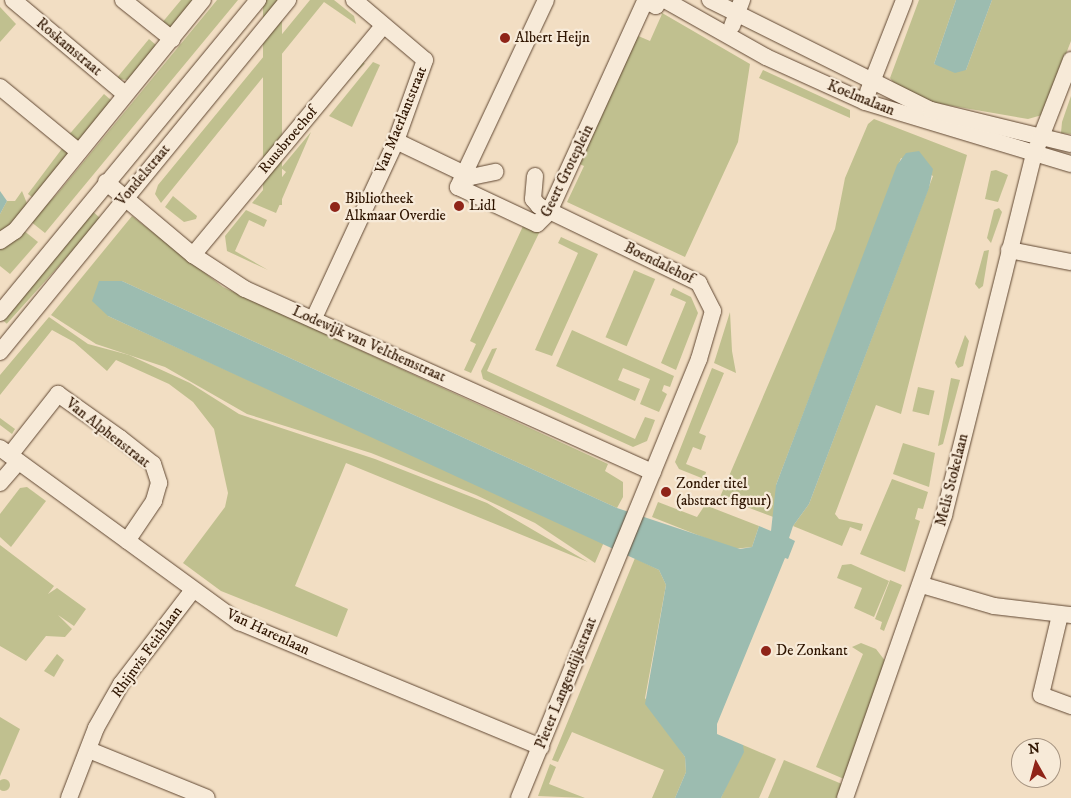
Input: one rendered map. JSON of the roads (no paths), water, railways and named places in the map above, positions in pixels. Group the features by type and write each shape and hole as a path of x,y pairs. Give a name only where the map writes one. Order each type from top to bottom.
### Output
{"street":[{"name":"Roskamstraat","path":"13,0 125,94"},
{"path":"123,0 172,39"},
{"path":"0,242 15,231 203,0"},
{"name":"Vondelstraat","path":"0,313 106,182 258,0"},
{"name":"Vondelstraat","path":"0,352 124,196 288,0"},
{"name":"Van Maerlantstraat","path":"314,318 396,140 425,60 354,0"},
{"path":"464,174 546,0"},
{"name":"Geert Groteplein","path":"464,174 458,187 537,224 549,212 645,1 656,6 659,0"},
{"name":"Koelmalaan","path":"665,0 727,35 865,102 1034,155 1071,164"},
{"name":"Koelmalaan","path":"710,0 736,16 872,84 930,110 1071,144"},
{"path":"727,35 742,0"},
{"path":"865,102 904,0"},
{"name":"Ruusbroechof","path":"193,255 383,26"},
{"name":"Melis Stokelaan","path":"845,798 922,586 1034,155 1071,60"},
{"path":"0,87 79,152"},
{"path":"396,140 464,174 484,177 495,172"},
{"name":"Boendalehof","path":"535,176 534,200 549,212 686,275 699,282 710,297 711,327 639,506"},
{"name":"Lodewijk van Velthemstraat","path":"106,182 193,255 246,289 653,472"},
{"path":"1009,250 1071,262"},
{"name":"Van Alphenstraat","path":"9,455 58,394 120,438 153,464 159,483 154,501 127,541"},
{"path":"0,483 9,455"},
{"name":"Van Harenlaan","path":"9,455 192,591 238,622 541,748"},
{"name":"Pieter Langendijkstraat","path":"523,797 639,506"},
{"path":"922,586 994,606 1066,615 1041,695 1071,706"},
{"name":"Rhijnvis Feithlaan","path":"69,798 89,750 121,684 192,591"},
{"path":"89,750 207,798"}],"place":[{"name":"Albert Heijn","path":"505,38"},
{"name":"Lidl","path":"459,206"},
{"name":"Bibliotheek Alkmaar Overdie","path":"335,207"},
{"name":"Zonder titel (abstract figuur)","path":"666,492"},
{"name":"De Zonkant","path":"766,651"}]}
